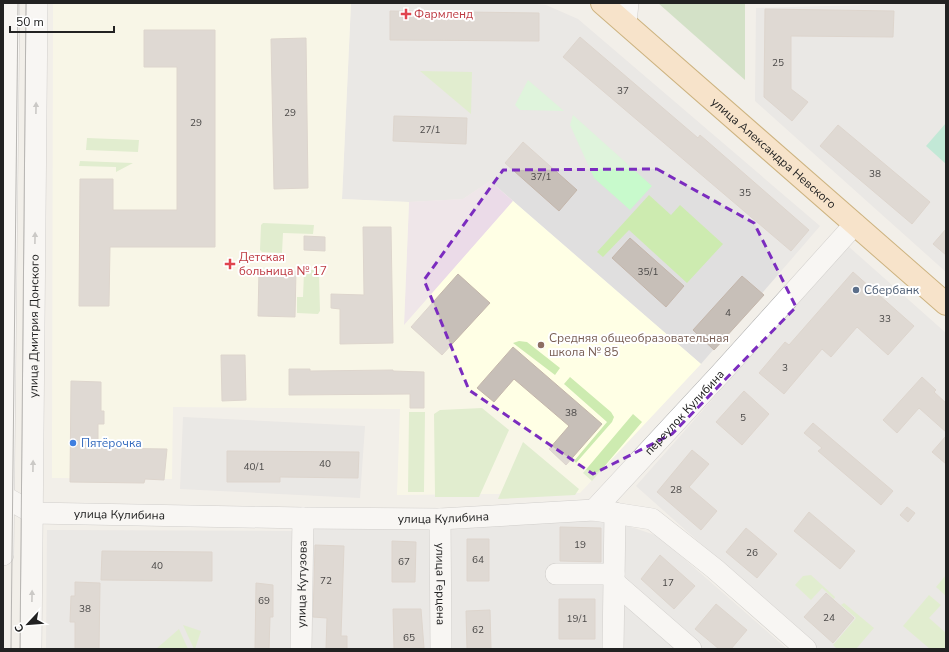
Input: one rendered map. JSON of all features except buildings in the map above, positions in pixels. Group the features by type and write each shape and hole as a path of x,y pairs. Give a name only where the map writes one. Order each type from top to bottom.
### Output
{"main road":[{"name":"улица Александра Невского","path":"602,3 627,13 855,224 946,304"}],"street":[{"path":"3,555 9,3"},
{"name":"улица Дмитрия Донского","path":"31,649 37,3"},
{"name":"переулок Кулибина","path":"594,510 721,373 855,224"},
{"path":"4,496 33,513"},
{"name":"улица Кулибина","path":"33,513 440,519 594,510 652,519 715,569 806,649"},
{"path":"613,649 615,513"},
{"name":"улица Кутузова","path":"301,649 303,518"},
{"name":"улица Герцена","path":"440,519 441,649"},
{"path":"556,574 614,578 691,649"}],"highlighted area":[{"path":"657,169 754,223 796,307 672,434 593,474 469,390 424,280 503,170"}],"shaded area":[{"name":"Детская больница № 17","path":"53,3 351,3 342,199 409,202 404,325 513,201 701,364 580,493 397,495 400,409 173,407 172,479 52,478"},
{"path":"351,3 526,3 546,5 578,19 820,226 701,364 490,181 463,199 409,202 342,199"},
{"path":"946,3 946,272 755,101 756,8"},
{"path":"490,181 513,201 404,326 409,202 463,199"},
{"path":"848,246 946,333 946,649 819,649 636,486"},
{"path":"183,417 365,426 360,498 180,489"},
{"path":"607,519 658,536 787,649 448,649 446,524"},
{"path":"307,524 436,527 437,649 306,649"},
{"path":"47,530 294,531 293,649 46,649"}],"green space":[{"path":"658,3 745,3 745,80"},
{"path":"420,71 472,72 471,114"},
{"path":"528,80 564,111 520,110 515,105"},
{"path":"573,115 652,186 630,210 594,178 570,125"},
{"path":"946,123 946,164 926,146"},
{"path":"87,138 139,140 138,152 86,150"},
{"path":"80,161 133,163 116,172 116,167 79,166"},
{"path":"649,195 671,215 680,205 723,244 687,283 629,230 603,257 597,252"},
{"path":"263,223 314,225 313,234 283,233 282,253 262,252 260,250 261,225"},
{"path":"307,270 317,270 319,273 320,311 318,314 297,313 297,297 303,297 304,272"},
{"path":"519,341 527,342 560,368 555,375 513,343"},
{"path":"570,377 611,412 614,417 612,422 576,463 574,461 607,422 564,384"},
{"path":"482,408 509,430 479,497 435,497 434,414 440,410"},
{"path":"409,412 425,412 424,492 408,492"},
{"path":"633,414 642,422 592,481 583,473"},
{"path":"523,442 579,489 575,495 498,499"},
{"path":"811,575 835,597 834,599 822,588 811,600 795,585 803,576"},
{"path":"946,575 946,596 936,587"},
{"path":"929,595 941,605 929,618 946,633 946,649 930,649 903,626"},
{"path":"844,603 874,628 856,649 837,649 833,645 856,618 841,605"},
{"path":"183,625 201,631 195,649 194,649"},
{"path":"179,629 188,649 156,649"}],"tram line":[{"path":"11,649 18,3"},
{"path":"20,649 26,3"}],"place":[{"name":"Фармленд","path":"406,14"},
{"name":"Детская больница № 17","path":"230,264"},
{"name":"Сбербанк","path":"856,290"},
{"name":"Средняя общеобразовательная школа № 85","path":"541,345"},
{"name":"Пятёрочка","path":"73,443"}]}
